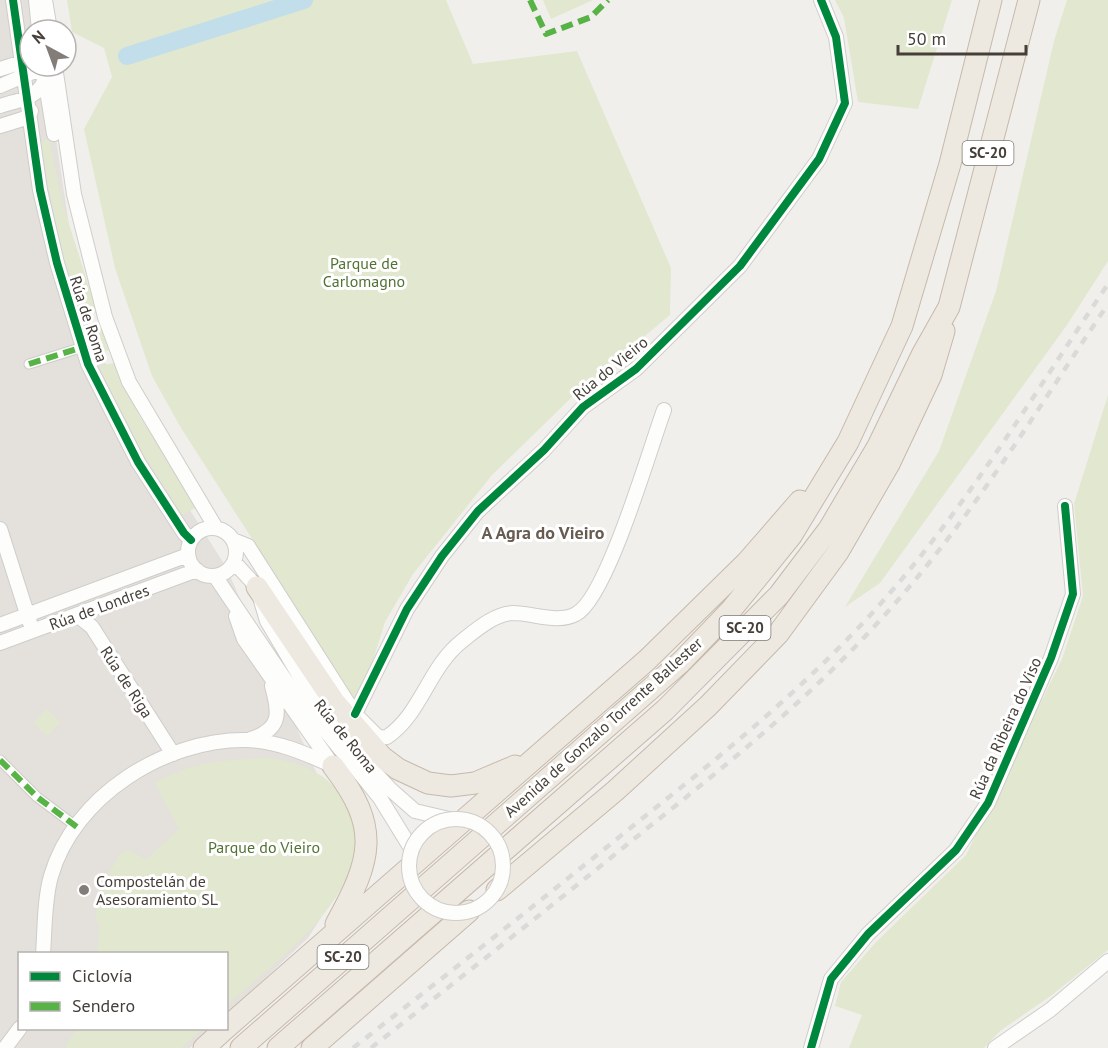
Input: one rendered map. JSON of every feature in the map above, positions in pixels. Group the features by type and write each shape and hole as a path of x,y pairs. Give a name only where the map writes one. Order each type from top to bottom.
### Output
{"highway":[{"name":"Avenida de Gonzalo Torrente Ballester","path":"241,1048 681,662 730,610 791,537 848,442 902,326 950,164 990,0"},
{"name":"Avenida de Gonzalo Torrente Ballester","path":"278,1048 665,710 779,595 829,528 878,447 922,355 949,307 1029,0"},
{"path":"497,890 615,791 708,706 778,634 838,552 889,464 932,375 941,348 949,307"},
{"path":"228,1026 647,660 747,562 848,442"},
{"path":"259,577 335,703 382,757 398,770 428,783 451,786 475,783 535,757"},
{"path":"328,939 350,899 365,861 366,832 341,754"},
{"path":"320,1041 469,911"},
{"path":"204,1048 224,1030"}],"street":[{"name":"Rúa de Roma","path":"13,0 18,19"},
{"path":"36,0 38,18"},
{"path":"45,0 48,18"},
{"name":"Rúa do Vieiro","path":"355,714 407,609 442,556 478,511 544,450 583,407 636,369 740,266 819,159 845,103 836,37 821,0"},
{"path":"0,69 18,73"},
{"path":"0,86 29,78"},
{"path":"0,106 32,78"},
{"name":"Rúa de Roma","path":"33,78 29,117 40,190 57,263 82,347 88,364 138,462 184,533 191,540"},
{"name":"Rúa de Roma","path":"33,78 66,190 78,212"},
{"name":"Rúa de Roma","path":"56,78 62,130 78,212 105,317 129,382 216,528 223,530 233,540 248,546 259,577 267,621 306,687 341,754"},
{"path":"0,126 29,117"},
{"path":"30,364 82,347"},
{"name":"Rúa de Roma","path":"234,562 259,577 355,714 379,738 387,738 411,715 433,672 447,655 482,626 512,613 561,618 576,614 588,604 608,567 663,410"},
{"name":"Rúa da Ribeira do Viso","path":"811,1048 831,979 867,934 956,850 988,803 1051,658 1073,594 1065,506"},
{"path":"216,528 202,529 191,540 188,555 197,570 214,576 222,573 234,562 236,555 233,540"},
{"path":"0,529 32,631"},
{"name":"Rúa de Londres","path":"0,625 188,555"},
{"path":"234,562 248,561 259,577"},
{"name":"Rúa de Londres","path":"0,643 197,570"},
{"name":"Rúa de Roma","path":"214,576 290,687 341,754 390,789 415,811 449,819"},
{"name":"Rúa de Roma","path":"231,603 244,639 270,679 380,798 412,850"},
{"name":"Rúa de Riga","path":"77,615 92,627 173,754"},
{"path":"43,952 52,876 77,827 105,795 150,764 173,754 210,744 246,740 264,734 276,721 277,701 270,679"},
{"path":"246,740 271,743 304,752 341,754"},
{"path":"0,760 37,797 77,827"},
{"path":"449,819 478,824 490,833 499,846 503,861 502,875 497,890 490,899 469,911 455,913 440,910 427,903 417,892 411,879 409,865 412,850 426,830 449,819"},
{"path":"995,1048 1050,1010 1108,961"},
{"path":"5,1048 19,1030"}],"shaded area":[{"path":"0,0 35,0 37,18 18,18 18,78 47,78 80,298 119,398 226,567 356,863 308,938 228,1013 228,952 18,952 18,1030 210,1030 190,1048 0,1048"}],"green space":[{"name":"Parque de Carlomagno","path":"67,0 446,0 473,64 577,51 671,268 670,315 573,396 492,475 413,574 385,622 361,699 356,701 181,428 152,376 115,268 84,129 112,77 104,48 78,35 78,18 70,18"},
{"path":"543,0 593,0 551,19"},
{"path":"835,0 952,0 918,109 858,102 844,18"},
{"path":"1067,0 1108,0 1108,261 1067,325 880,583 845,607 939,451 996,291 1054,41"},
{"path":"49,139 62,202 97,312 81,317 62,253 40,143"},
{"path":"100,323 109,350 93,356 83,329"},
{"path":"114,363 140,417 198,507 181,515 126,426 98,366"},
{"path":"1108,395 1108,950 1052,995 1000,1031 984,1048 849,1048 862,1015 835,1006 841,982 876,942 966,855 1062,659 1083,596 1074,504"},
{"path":"47,709 60,723 47,736 33,723"},
{"name":"Parque do Vieiro","path":"268,758 303,766 314,771 341,794 347,805 355,835 352,864 339,892 321,918 298,942 228,1004 228,952 97,952 100,925 95,920 104,884 122,852 130,850 146,860 179,829 155,783 196,766 239,759"},
{"path":"75,1030 201,1030 181,1048 65,1048"}],"waterway":[{"path":"127,56 304,0"}],"railway":[{"path":"353,1048 700,772 790,695 847,640 907,573 938,534 1025,410 1108,284"},
{"path":"371,1048 543,913 738,755 855,647 914,582 973,505 1108,304"}],"marked path":[{"path":"530,0 546,34 591,17 608,0"},
{"path":"29,364 83,347"},
{"path":"0,760 37,797 77,827"}],"cycle path":[{"path":"13,0 40,190 57,263 88,364 138,462 184,533 191,540"},
{"path":"355,714 407,609 442,556 478,511 544,450 583,407 636,369 740,266 819,159 845,103 836,37 821,0"},
{"path":"811,1048 831,979 868,934 956,850 988,803 1051,658 1073,594 1065,506"}],"place":[{"name":"Compostelán de Asesoramiento SL","path":"84,890"}],"district":[{"name":"A Agra do Vieiro","path":"543,533"}]}
